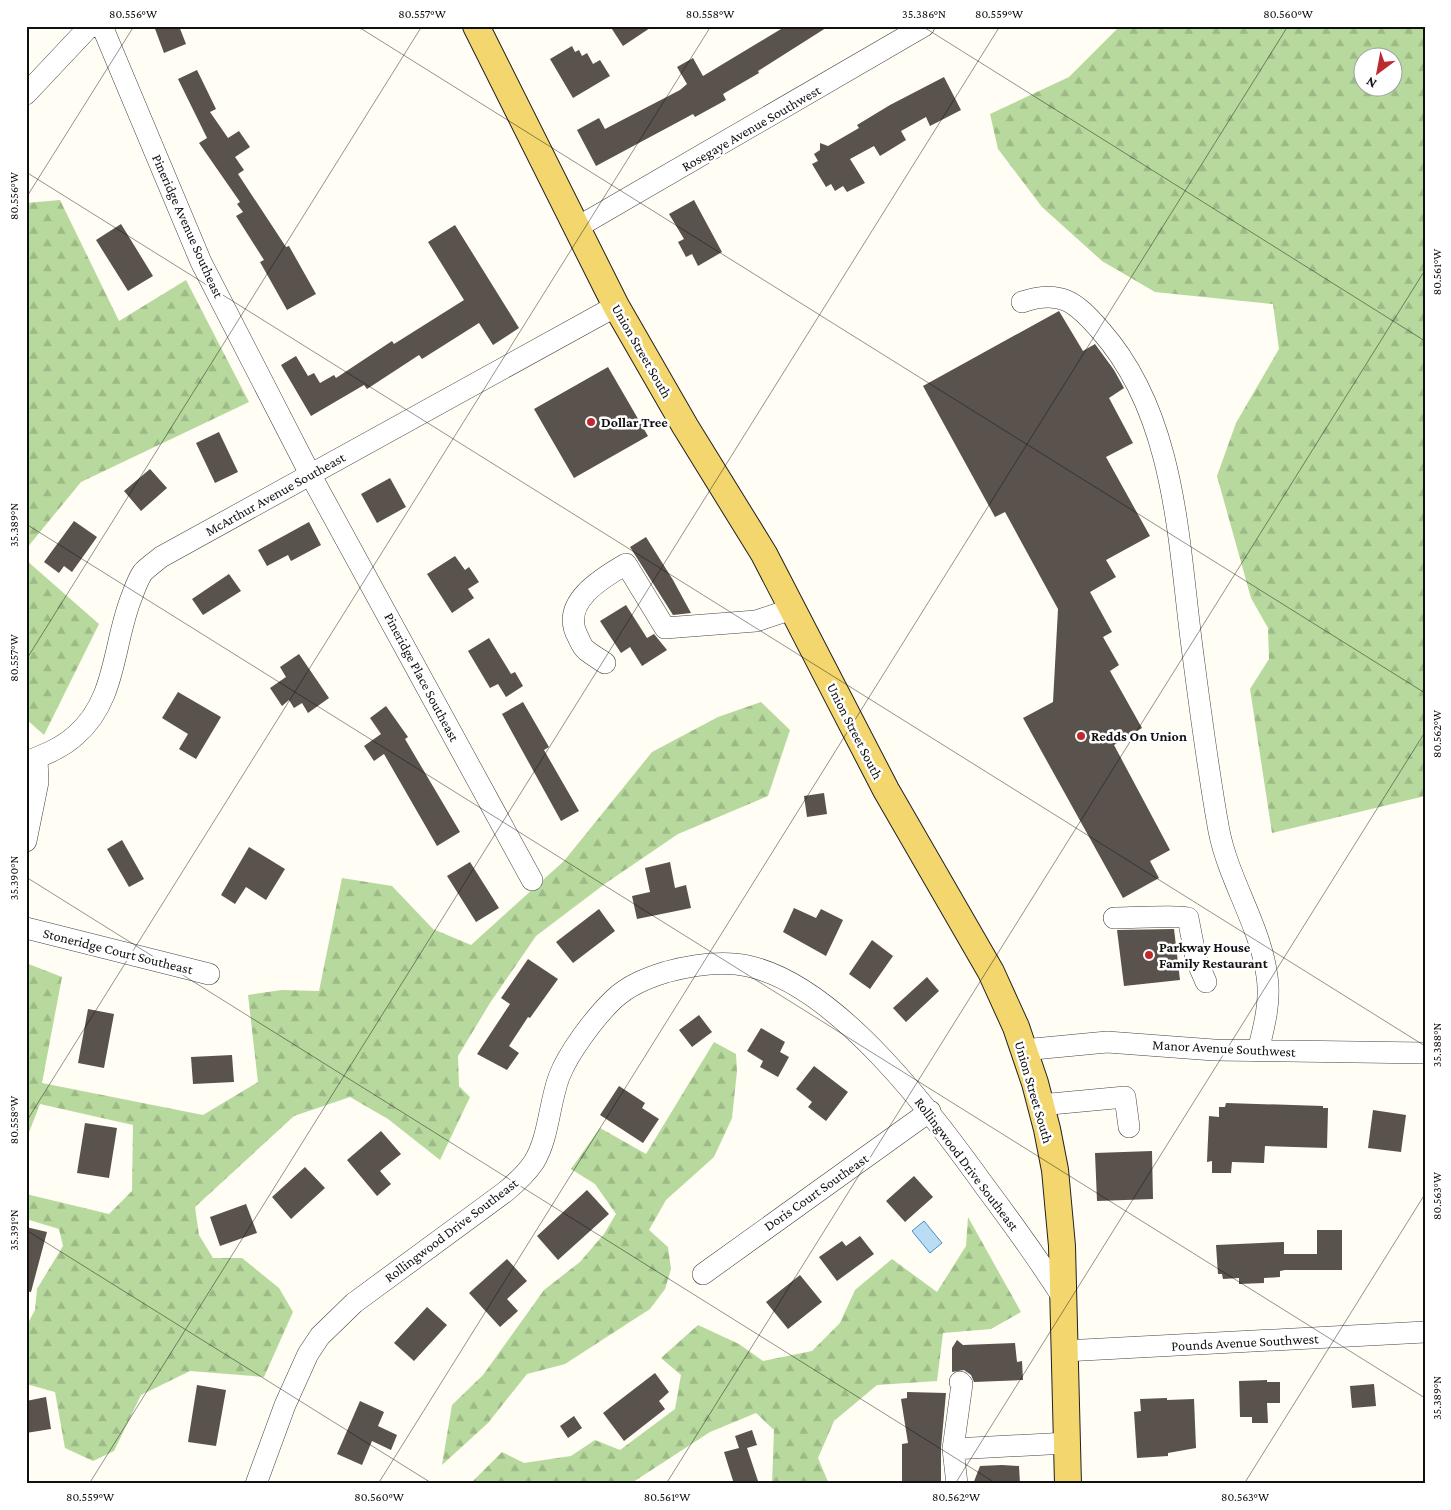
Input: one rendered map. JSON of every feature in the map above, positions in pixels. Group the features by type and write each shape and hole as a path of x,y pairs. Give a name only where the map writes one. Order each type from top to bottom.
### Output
{"main road":[{"name":"Union Street South","path":"476,26 616,306 685,426 764,554 886,790 991,972 1023,1050 1040,1105 1055,1170 1062,1246 1068,1484"}],"street":[{"path":"26,94 90,26"},
{"name":"Pineridge Avenue Southeast","path":"102,26 201,262 310,474"},
{"name":"Rosegaye Avenue Southwest","path":"576,228 924,26"},
{"path":"1022,302 1040,296 1063,297 1083,310 1113,344 1138,385 1155,429 1172,491 1182,556 1192,647 1220,834 1256,935 1268,976 1265,1022 1258,1051"},
{"name":"McArthur Avenue Southeast","path":"32,760 50,753 76,735 88,722 104,696 126,610 143,572 161,557 616,306"},
{"name":"Pineridge Place Southeast","path":"310,474 532,880"},
{"path":"605,663 584,649 575,631 573,619 580,599 597,581 626,564 665,628 756,621 792,609"},
{"path":"26,841 38,782 32,760"},
{"path":"1114,918 1154,919 1182,915 1188,918 1196,959 1206,982"},
{"name":"Stoneridge Court Southeast","path":"26,928 209,974"},
{"name":"Rollingwood Drive Southeast","path":"256,1484 285,1405 308,1354 320,1336 354,1303 506,1192 524,1176 535,1160 542,1144 559,1077 602,1011 635,984 654,975 682,967 728,962 750,966 779,977 833,1013 862,1038 930,1111 1038,1258 1063,1298"},
{"name":"Manor Avenue Southwest","path":"1023,1050 1107,1042 1214,1050 1425,1053"},
{"path":"1040,1105 1125,1097 1129,1127"},
{"name":"Doris Court Southeast","path":"703,1274 930,1111"},
{"name":"Pounds Avenue Southwest","path":"1064,1351 1425,1332"},
{"path":"957,1484 953,1449 962,1384 960,1382"},
{"path":"953,1449 1066,1443"}],"green space":[{"path":"1120,26 1425,26 1425,796 1272,833 1250,689 1269,659 1268,628 1251,598 1217,476 1236,423 1279,349 1273,304 1155,292 1102,261 1042,207 998,149 990,114 1069,77"},
{"path":"60,200 119,321 186,280 249,402 81,482 26,549 26,203"},
{"path":"26,560 99,624 44,735 26,719"},
{"path":"761,702 790,730 768,796 678,834 606,883 536,936 490,1003 458,1056 459,1086 470,1097 440,1160 388,1119 350,1097 294,1116 195,1207 199,1235 213,1258 242,1258 279,1288 293,1312 264,1377 190,1371 141,1395 114,1451 93,1461 65,1448 55,1392 26,1384 26,1327 35,1310 37,1289 63,1246 59,1229 26,1219 26,1194 109,1214 132,1191 133,1125 40,1104 26,1140 26,963 62,977 42,1083 203,1115 258,1082 248,995 282,990 319,991 342,878 392,886 433,929 471,945 564,861 652,752 718,717"},
{"path":"714,1042 736,1054 737,1071 732,1118 714,1157 666,1200 649,1230 668,1247 671,1269 665,1289 650,1309 565,1364 527,1374 488,1423 442,1465 452,1405 483,1375 544,1290 580,1262 604,1234 616,1214 595,1184 571,1169 600,1128 646,1154"},
{"path":"968,1217 1021,1312 991,1329 943,1333 937,1381 877,1385 834,1421 818,1458 829,1484 772,1484 774,1430 756,1413 710,1432 630,1484 470,1484 502,1452 524,1463 571,1456 595,1440 620,1450 675,1409 681,1375 661,1358 698,1325 739,1344 763,1361 812,1351 840,1323 855,1290 892,1259 937,1292 966,1246"}],"water":[{"path":"924,1221 942,1243 930,1253 912,1231"}],"building":[{"path":"154,26 179,26 186,44 164,53"},
{"path":"610,26 653,26 623,46"},
{"path":"786,26 829,26 758,71 759,73 723,94 726,100 695,117 693,114 596,166 577,130 599,118 605,129 680,90 687,84 677,67 693,58 703,76"},
{"path":"572,46 575,52 579,50 582,56 587,53 593,64 600,60 610,76 573,98 550,59"},
{"path":"197,70 216,109 210,112 228,138 239,131 250,147 235,157 244,170 238,174 286,247 289,246 316,294 287,310 260,262 264,260 236,216 243,212 237,204 240,202 199,143 207,138 178,79"},
{"path":"944,77 961,110 930,126 926,117 901,131 906,140 880,156 874,146 850,159 865,183 847,192 843,186 835,191 831,184 826,187 812,164 818,161 814,154 820,150 820,143 828,146 859,128 857,125 890,105"},
{"path":"694,200 722,252 698,266 692,254 686,257 678,242 684,239 669,214"},
{"path":"121,224 153,276 128,291 96,240"},
{"path":"455,225 519,328 493,345 479,323 422,359 419,355 367,389 364,385 311,416 281,365 296,356 308,376 314,373 320,383 334,375 336,378 392,341 394,344 464,300 428,242"},
{"path":"1059,311 1083,351 1095,344 1114,370 1124,388 1109,398 1133,443 1106,457 1150,536 1106,560 1116,577 1090,592 1112,632 1103,637 1119,665 1110,671 1142,728 1114,745 1170,850 1150,861 1159,878 1123,898 1023,718 1053,702 1058,609 1005,512 995,517 923,386"},
{"name":"Dollar Tree","path":"608,367 648,436 574,478 534,409"},
{"path":"219,432 238,472 215,483 196,443"},
{"path":"150,469 167,488 141,511 124,491"},
{"path":"390,478 406,507 377,523 361,494"},
{"path":"74,521 97,537 72,572 64,566 59,573 44,562"},
{"path":"309,522 321,545 291,561 288,555 267,566 258,550"},
{"path":"646,537 691,613 673,615 630,547"},
{"path":"455,556 465,570 469,567 479,582 468,589 474,598 452,613 427,574"},
{"path":"229,574 241,591 203,615 192,599"},
{"path":"626,605 647,638 654,634 667,650 642,666 630,647 621,653 600,621"},
{"path":"489,638 511,674 515,672 523,686 506,697 498,684 490,688 468,651"},
{"path":"299,654 329,698 308,713 302,703 294,708 289,700 282,706 270,688 286,677 280,667"},
{"path":"178,692 221,717 196,759 179,749 188,734 162,718"},
{"path":"523,702 549,747 544,750 579,811 561,821 502,714"},
{"path":"386,706 408,737 405,739 460,832 437,846 384,754 374,761 364,746 381,734 370,718"},
{"path":"824,793 827,814 807,817 804,796"},
{"path":"122,840 144,879 129,887 107,849"},
{"path":"249,847 285,869 266,900 246,887 235,904 221,895"},
{"path":"470,862 499,908 476,922 447,876"},
{"path":"670,862 675,888 686,885 691,908 637,919 632,896 650,892 645,868"},
{"path":"794,908 816,918 821,909 843,920 826,956 783,932"},
{"path":"599,909 615,931 573,963 556,942"},
{"name":"Parkway House Family Restaurant","path":"1174,929 1180,980 1124,986 1117,930"},
{"path":"872,940 893,956 870,989 849,974"},
{"path":"528,959 558,979 530,1018 528,1017 509,1046 519,1053 507,1070 477,1054 510,1004 501,998"},
{"path":"927,977 939,991 906,1022 893,1008"},
{"path":"88,1009 114,1014 104,1068 78,1063"},
{"path":"699,1015 712,1032 692,1047 679,1030"},
{"path":"761,1028 785,1042 780,1052 789,1057 778,1077 760,1067 763,1061 747,1051"},
{"path":"232,1055 234,1082 193,1084 191,1057"},
{"path":"814,1066 848,1092 826,1121 808,1107 812,1102 796,1089"},
{"path":"619,1086 645,1103 642,1108 659,1119 643,1143 600,1115"},
{"path":"1226,1103 1323,1106 1323,1108 1328,1108 1327,1148 1265,1146 1264,1163 1232,1162 1231,1173 1212,1173 1212,1161 1207,1162 1209,1116 1219,1117 1219,1107 1225,1107"},
{"path":"1373,1110 1406,1115 1401,1152 1368,1148"},
{"path":"85,1123 117,1128 109,1178 77,1173"},
{"path":"381,1131 401,1154 380,1171 391,1184 377,1196 347,1160"},
{"path":"1152,1151 1153,1199 1097,1201 1095,1153"},
{"path":"305,1167 325,1188 291,1219 272,1197"},
{"path":"914,1176 933,1197 905,1222 886,1201"},
{"path":"587,1190 609,1214 558,1260 537,1236"},
{"path":"246,1204 257,1233 220,1246 210,1217"},
{"path":"26,1227 47,1232 31,1292 26,1291"},
{"path":"1317,1230 1342,1230 1342,1270 1285,1270 1280,1271 1280,1277 1264,1278 1264,1283 1239,1284 1239,1278 1223,1279 1222,1274 1218,1274 1216,1245 1284,1242 1284,1254 1317,1254"},
{"path":"860,1236 874,1254 837,1281 819,1257 842,1241 846,1246"},
{"path":"507,1259 527,1281 507,1299 518,1311 500,1327 469,1293"},
{"path":"800,1275 822,1302 788,1329 766,1302"},
{"path":"427,1307 447,1325 414,1361 394,1343"},
{"path":"957,1340 963,1345 1015,1343 1017,1362 1022,1361 1023,1380 974,1382 971,1375 964,1370 952,1372 952,1348"},
{"path":"655,1373 669,1392 659,1401 665,1409 624,1441 603,1413"},
{"path":"1267,1380 1267,1382 1280,1382 1280,1403 1267,1403 1268,1423 1252,1423 1252,1417 1240,1417 1239,1381"},
{"path":"1374,1384 1376,1406 1352,1408 1350,1386"},
{"path":"197,1385 226,1390 216,1446 188,1442"},
{"path":"907,1392 946,1393 941,1448 941,1484 902,1484 902,1444 908,1443 901,1399 907,1398"},
{"path":"46,1397 51,1429 26,1433 26,1401"},
{"path":"1167,1398 1167,1400 1194,1399 1196,1448 1168,1453 1168,1456 1137,1458 1134,1412 1141,1411 1140,1399"},
{"path":"360,1401 384,1412 378,1426 397,1435 391,1450 372,1441 362,1465 337,1454"},
{"path":"574,1416 582,1428 568,1438 560,1426"},
{"path":"752,1430 757,1445 747,1448 759,1484 734,1484 724,1452 739,1448 735,1436"},
{"path":"980,1466 1019,1466 1020,1484 973,1484"}],"place":[{"name":"Dollar Tree","path":"591,422"},
{"name":"Redds On Union","path":"1081,736"},
{"name":"Parkway House Family Restaurant","path":"1149,955"}]}
